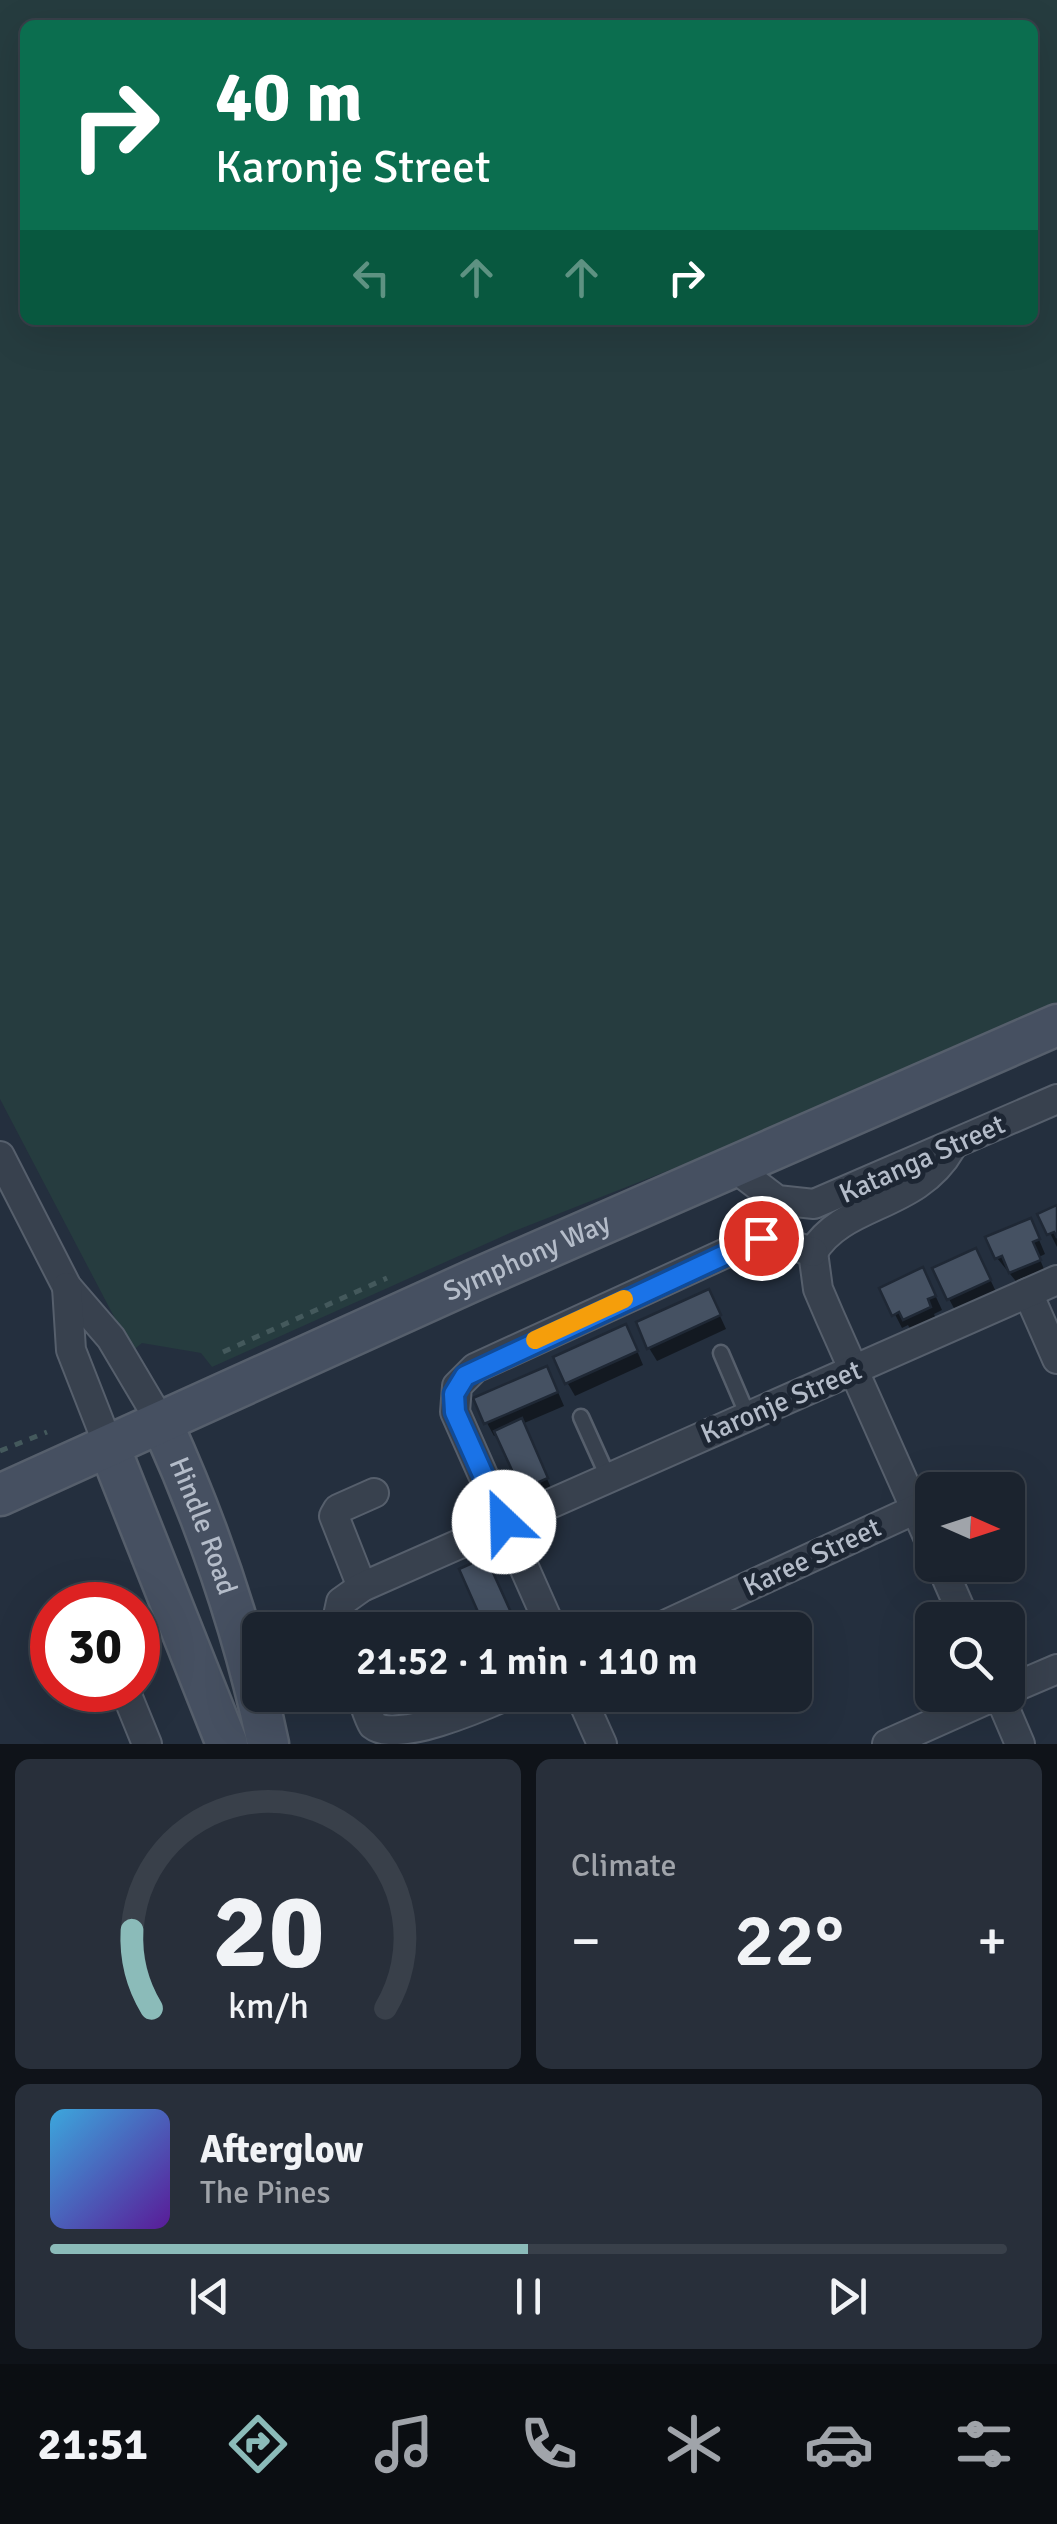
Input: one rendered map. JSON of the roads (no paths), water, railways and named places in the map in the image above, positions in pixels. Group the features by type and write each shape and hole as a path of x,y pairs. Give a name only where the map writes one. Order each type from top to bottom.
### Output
{"main road":[{"name":"Symphony Way","path":"0,1495 472,1281 1057,1025"},
{"name":"Hindle Road","path":"162,1424 211,1534 252,1662 268,1744"},
{"name":"Hindle Road","path":"109,1447 226,1744"}],"street":[{"name":"Katanga Street","path":"735,1168 777,1200 814,1204 1057,1100"},
{"path":"915,1506 818,1289 813,1252 832,1230 925,1183 950,1148"},
{"path":"0,1156 67,1287 112,1338 162,1424"},
{"path":"544,1612 455,1412 454,1394 465,1376 752,1240 771,1239 813,1252"},
{"name":"Karonje Street","path":"362,1586 1057,1280"},
{"path":"67,1287 72,1350 109,1447"},
{"path":"1028,1293 1057,1359"},
{"path":"338,1612 340,1602 362,1586 334,1516 338,1509 374,1493"},
{"name":"Karee Street","path":"693,1612 915,1508"},
{"path":"1025,1683 1057,1669"},
{"path":"134,1712 147,1744"},
{"path":"368,1712 383,1733 408,1736 467,1712"},
{"path":"588,1712 602,1744"},
{"path":"887,1744 959,1712"},
{"path":"1006,1712 1020,1744"}],"lane":[{"path":"721,1353 748,1416"},
{"path":"581,1416 608,1476"}]}
